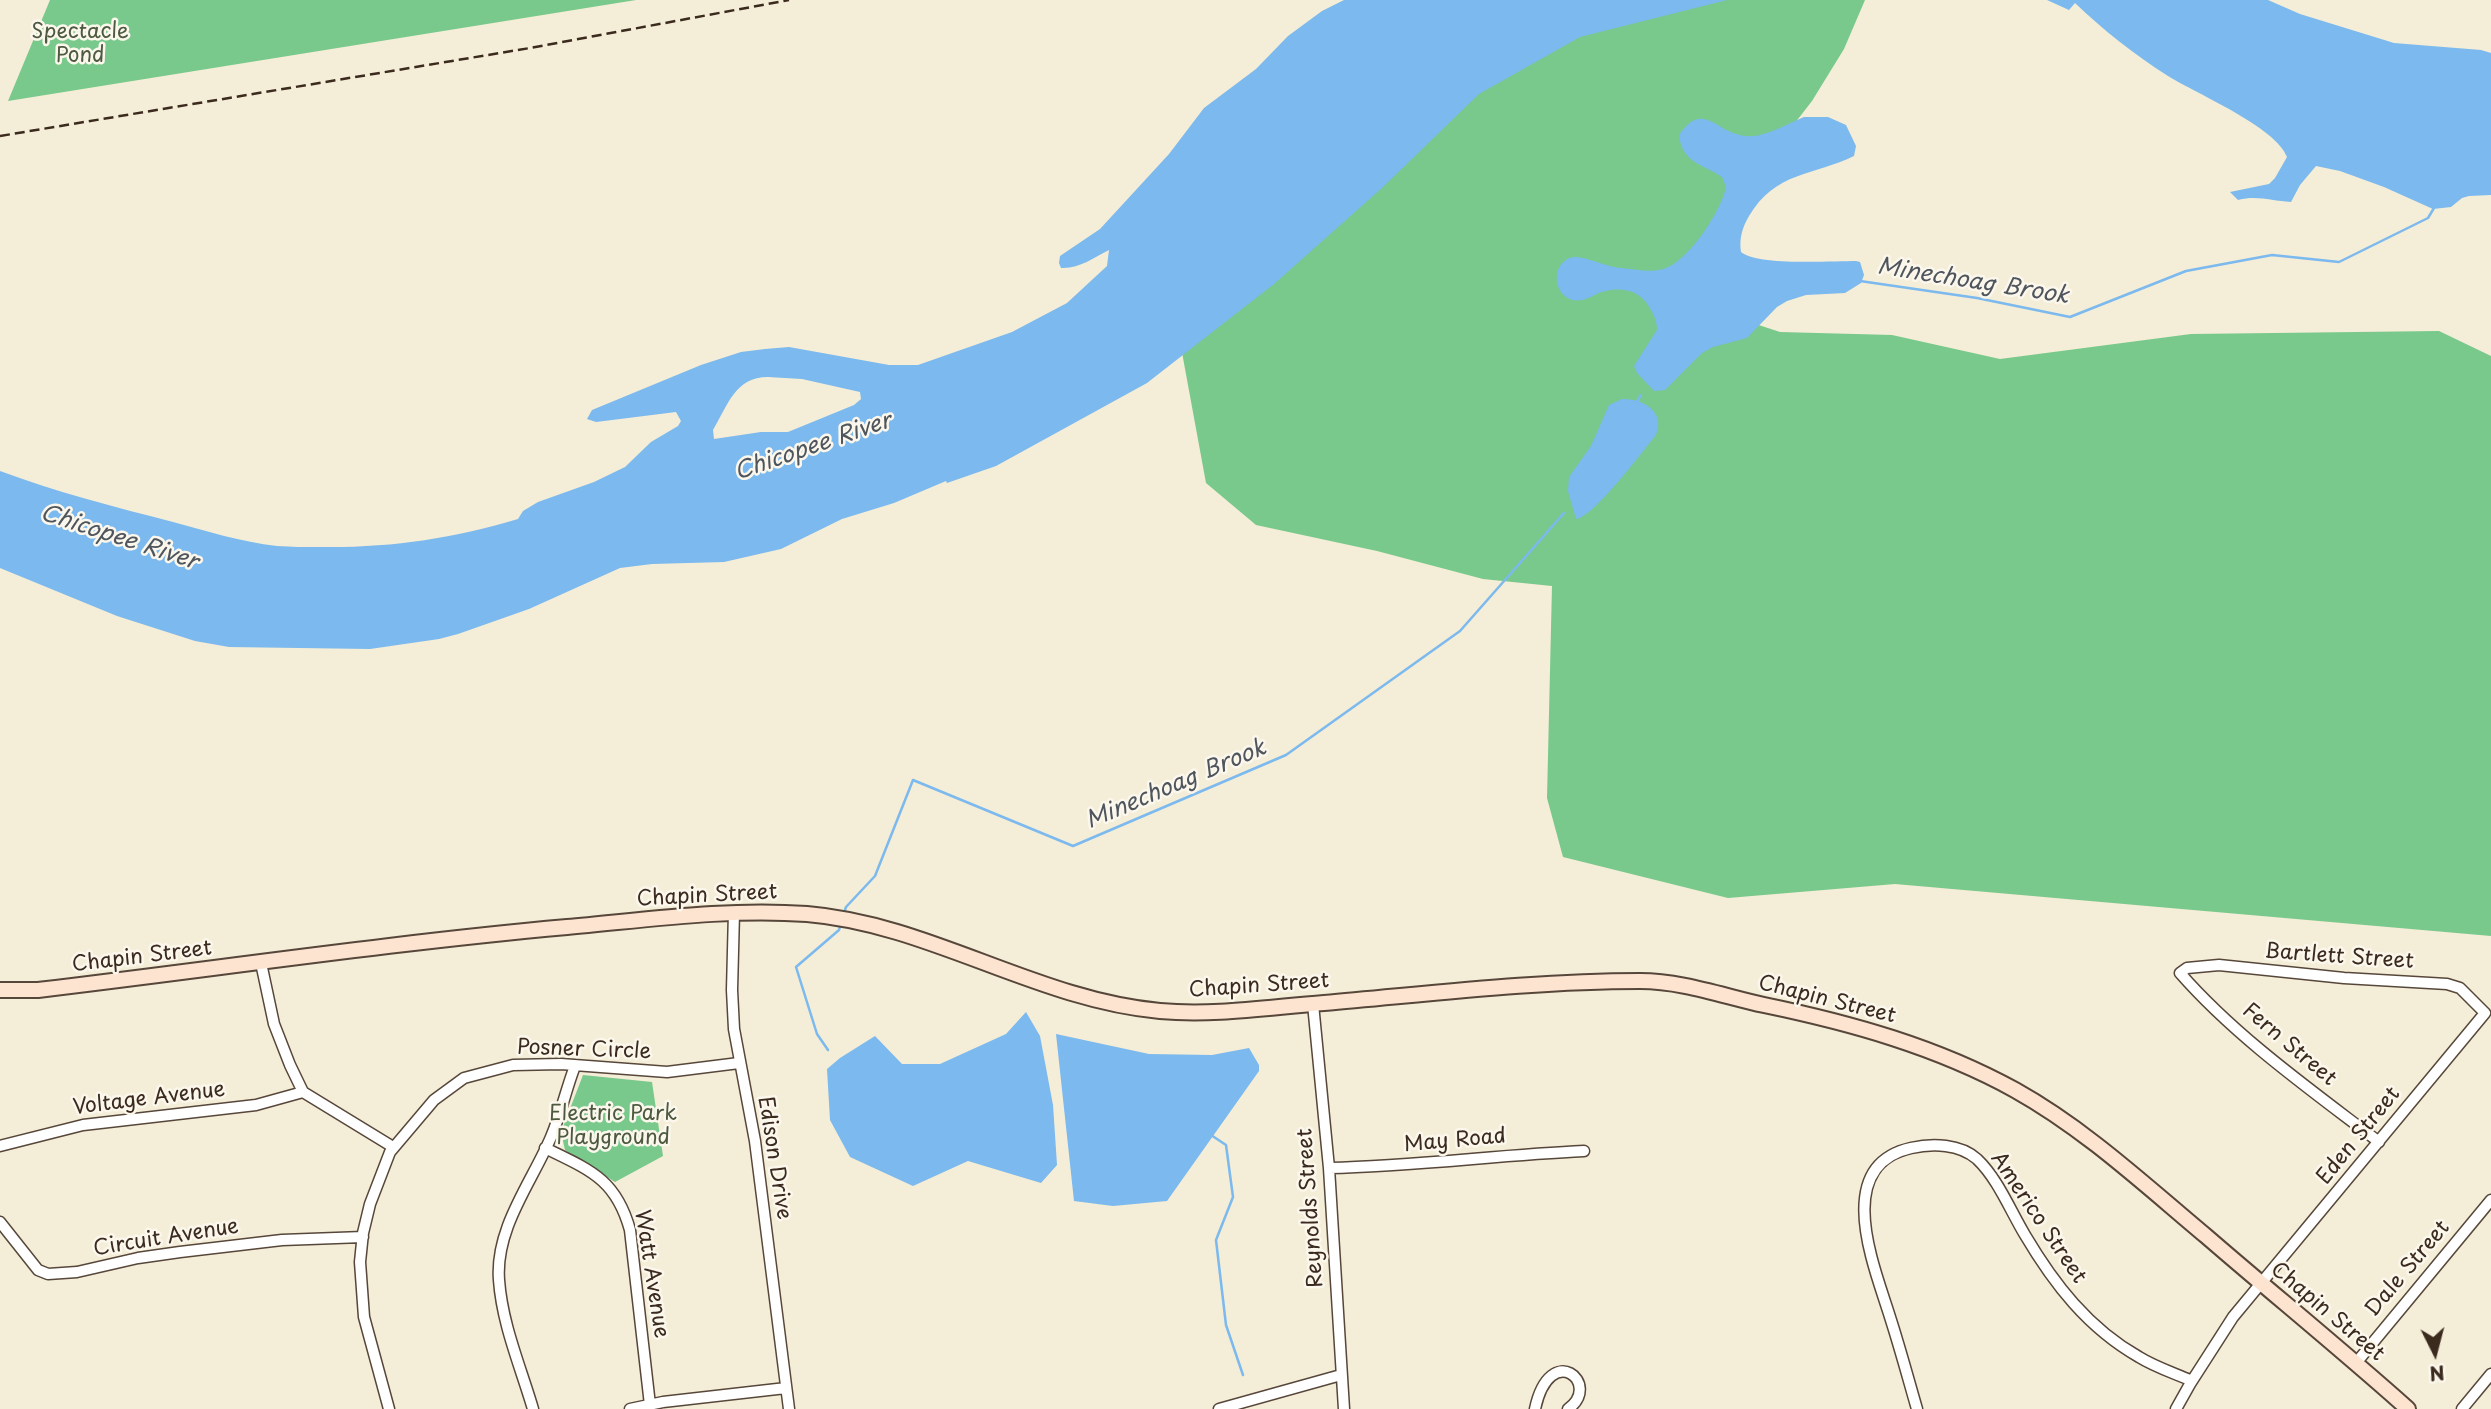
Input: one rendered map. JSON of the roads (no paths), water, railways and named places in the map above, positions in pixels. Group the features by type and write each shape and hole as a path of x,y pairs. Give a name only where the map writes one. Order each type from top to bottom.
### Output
{"main road":[{"name":"Chapin Street","path":"0,990 38,990 492,933 734,912 801,914 850,920 924,941 1066,990 1159,1011 1207,1012 1574,983 1650,981 1711,992 1877,1032 1975,1069 2020,1093 2061,1118 2115,1159 2408,1409"}],"street":[{"name":"Edison Drive","path":"734,912 732,990 739,1063 755,1141 789,1409"},
{"path":"261,963 274,1024 303,1092 393,1147"},
{"name":"Bartlett Street","path":"2180,973 2187,968 2219,965 2336,978 2447,984 2460,988 2485,1013"},
{"name":"Fern Street","path":"2180,973 2213,1007 2305,1085 2379,1142"},
{"name":"Reynolds Street","path":"1313,1004 1329,1168 1344,1409"},
{"name":"Eden Street","path":"2176,1409 2233,1317 2485,1013"},
{"name":"Posner Circle","path":"389,1409 365,1317 360,1272 363,1237 370,1204 385,1162 393,1147 434,1100 464,1079 513,1065 657,1072 739,1063"},
{"path":"533,1409 503,1306 499,1266 506,1233 551,1136 575,1066"},
{"name":"Voltage Avenue","path":"0,1146 83,1125 256,1105 303,1092"},
{"name":"Americo Street","path":"1917,1409 1864,1223 1864,1208 1872,1177 1887,1159 1913,1147 1943,1146 1969,1152 1989,1174 2049,1275 2087,1318 2102,1333 2139,1358 2192,1381"},
{"name":"Watt Avenue","path":"545,1148 608,1184 625,1214 650,1405"},
{"name":"May Road","path":"1329,1168 1584,1152"},
{"name":"Dale Street","path":"2356,1363 2491,1200"},
{"name":"Circuit Avenue","path":"0,1222 38,1269 48,1274 77,1272 138,1258 282,1240 363,1237"},
{"path":"1535,1409 1546,1379 1553,1373 1562,1371 1578,1379 1580,1388 1580,1396 1569,1409"},
{"path":"2462,1409 2491,1374"},
{"path":"1219,1409 1341,1375"},
{"path":"630,1409 786,1388"}],"water":[{"name":"Chicopee River","path":"1344,0 1727,0 1580,37 1479,94 1382,188 1274,284 1147,383 996,466 842,519 781,549 724,562 652,564 620,568 529,609 458,634 370,649 229,647 195,641 117,616 0,568 0,471 108,505 264,544 345,547 420,541 518,519 523,511 538,502 594,482 625,467 651,442 678,426 681,421 676,412 596,422 587,419 592,410 701,365 741,352 789,347 889,365 918,365 1012,332 1067,303 1107,266 1109,250 1074,267 1061,268 1059,263 1060,256 1100,229 1169,154 1204,108 1256,69 1288,36 1322,11","holes":["757,378 802,379 860,392 861,399 854,405 788,432 761,432 714,439 713,430 728,402 740,387"]},
{"path":"2047,0 2268,0 2300,14 2394,43 2491,53 2491,195 2469,196 2451,207 2433,209 2384,187 2340,171 2316,166 2300,185 2291,202 2258,198 2238,200 2230,192 2269,184 2275,178 2287,157 2280,146 2252,123 2143,60 2075,3 2069,10"},
{"path":"1804,117 1828,117 1846,125 1856,146 1854,156 1796,177 1771,190 1747,220 1741,238 1741,252 1778,261 1860,262 1864,275 1861,283 1845,293 1806,295 1787,301 1777,307 1747,338 1713,347 1702,353 1665,390 1654,391 1634,366 1657,330 1654,317 1644,300 1630,291 1618,290 1582,300 1571,299 1563,294 1558,285 1559,268 1571,257 1642,270 1658,270 1672,265 1702,235 1717,210 1726,187 1722,177 1694,162 1684,152 1679,135 1696,120 1711,121 1736,134 1753,136 1768,133"},
{"path":"1622,399 1638,401 1651,408 1658,420 1656,435 1606,496 1584,516 1576,519 1568,491 1569,477 1591,446 1609,405"},
{"path":"1026,1012 1040,1036 1053,1105 1057,1165 1041,1183 968,1161 913,1186 850,1157 830,1120 827,1069 840,1058 875,1036 902,1064 940,1064 1006,1034"},
{"path":"1056,1034 1149,1054 1212,1055 1249,1048 1259,1065 1259,1071 1167,1201 1113,1206 1074,1201"}],"waterway":[{"name":"Minechoag Brook","path":"1860,281 1977,298 2070,317 2186,271 2272,255 2339,262 2428,218 2434,208"},
{"name":"Minechoag Brook","path":"1636,403 1641,395"},
{"name":"Minechoag Brook","path":"844,913 846,907 875,876 913,780 1073,846 1286,755 1460,631 1564,513"},
{"name":"Minechoag Brook","path":"828,1050 817,1034 796,967 839,930 841,923"},
{"name":"Minechoag Brook","path":"1211,1135 1226,1145 1233,1197 1216,1240 1226,1325 1243,1375"}],"railway":[{"path":"0,136 530,48 789,0"}],"park label":[{"name":"Spectacle Pond","path":"80,44"},
{"name":"Electric Park Playground","path":"613,1126"}]}
